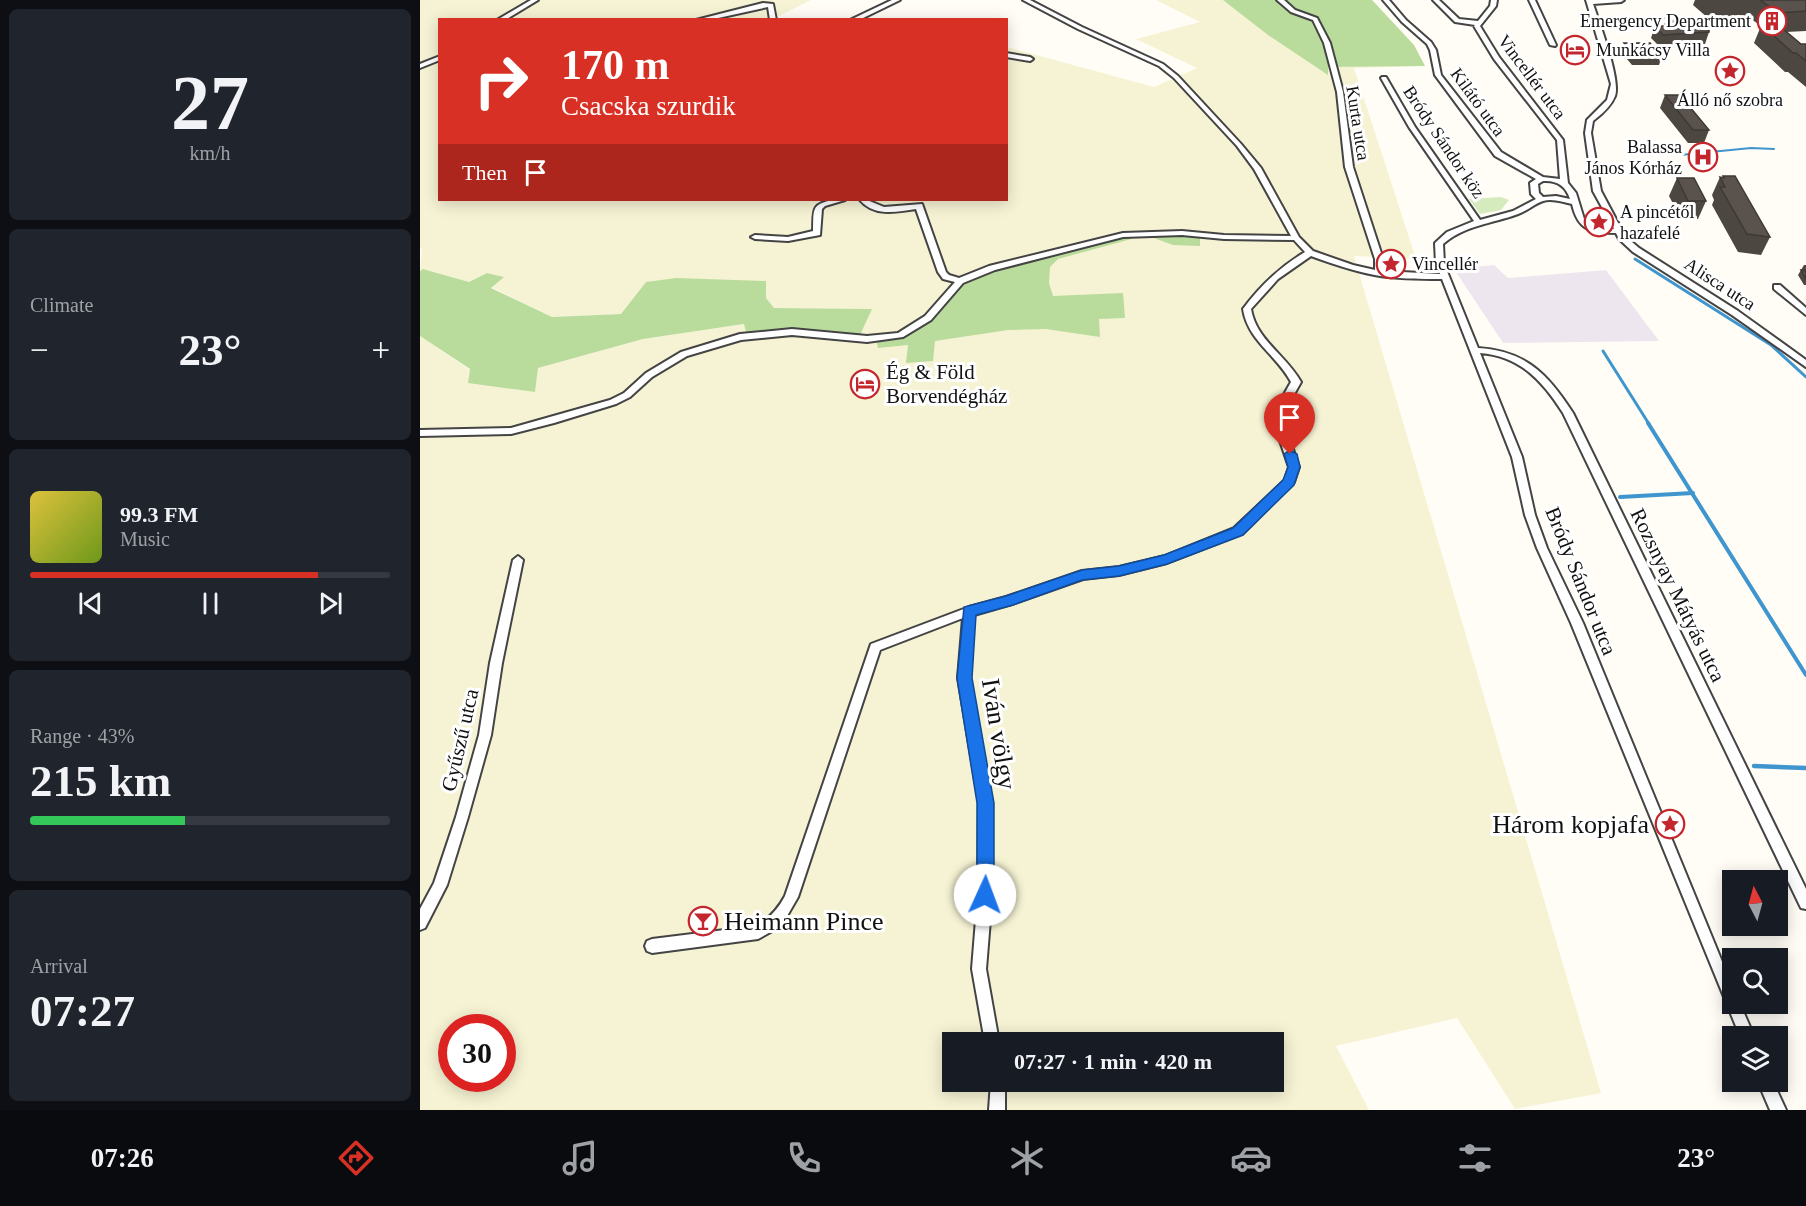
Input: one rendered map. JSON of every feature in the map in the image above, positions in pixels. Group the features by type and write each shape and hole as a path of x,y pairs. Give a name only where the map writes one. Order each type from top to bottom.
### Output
{"street":[{"path":"504,18 535,0"},
{"path":"857,18 897,0"},
{"path":"1026,0 1080,28 1161,65 1176,77 1257,168 1296,238 1310,253 1351,267 1379,273 1445,278"},
{"name":"Kurta utca","path":"1280,0 1293,11 1315,19 1327,42 1340,92 1349,167 1378,259 1379,273"},
{"name":"Kilátó utca","path":"1386,0 1404,21 1429,44 1433,51 1438,75 1498,154 1541,179"},
{"path":"1436,0 1457,21 1477,24 1490,10 1494,0"},
{"path":"1532,0 1553,45"},
{"path":"1590,1 1621,0"},
{"name":"Alisca utca","path":"1590,1 1614,84 1614,94 1610,103 1590,120 1588,133 1597,191 1618,231 1636,250 1736,313 1806,364"},
{"path":"707,18 763,4 771,5 773,18"},
{"name":"Vincellér utca","path":"1477,24 1496,58 1560,140 1564,183"},
{"path":"1008,55 1030,58"},
{"path":"420,68 438,59"},
{"path":"420,68 438,67"},
{"name":"Bródy Sándor köz","path":"1384,78 1412,127 1479,223"},
{"path":"1575,202 1556,198 1541,199 1533,188 1534,183 1541,179 1564,183 1570,189 1575,202 1580,218 1586,225 1598,230 1618,231"},
{"name":"Bródy Sándor utca","path":"1541,199 1517,214 1457,228 1438,243 1437,251 1445,278 1517,457 1530,515 1542,548 1577,623 1722,976"},
{"path":"755,237 788,239 817,233 818,208 822,204 836,201"},
{"path":"864,201 876,210 883,211 919,206 942,272 946,277 960,281"},
{"path":"420,434 494,433 535,426 613,402 627,395 649,375 684,354 740,337 792,332 867,339 900,335 928,318 960,281 992,268 1123,235 1182,233 1224,237 1296,238"},
{"path":"652,946 758,932 774,924 783,914 791,897 874,647 969,611 1008,601 1082,575 1119,571 1167,559 1238,531 1278,495 1289,482 1294,467 1280,426 1283,405 1296,382 1292,372 1251,326 1247,309 1255,298 1289,265 1310,253"},
{"path":"1777,287 1806,312"},
{"name":"Rozsnyay Mátyás utca","path":"1473,350 1486,350 1518,358 1553,387 1568,413 1806,903"},
{"name":"Gyűszű utca","path":"420,923 440,885 485,735 496,663 518,560"},
{"name":"Iván völgy","path":"969,611 964,678 986,813 985,895 979,969 990,1032"},
{"path":"997,1110 998,1092"},
{"path":"1770,1092 1778,1110"}],"shaded area":[{"path":"420,0 811,0 775,18 438,18 438,201 1008,201 1008,47 1154,87 1197,68 1136,39 1200,22 1156,0 1372,0 1414,45 1425,66 1354,68 1416,259 1354,256 1601,1093 1515,1109 1457,1018 1336,1046 1369,1110 420,1110 420,336 470,370 469,377 535,391 538,368 643,339 745,324 746,332 809,328 860,335 871,309 774,308 766,298 646,282 621,314 552,317 491,287 503,277 487,273 469,282 423,269 420,271 422,249 420,248"},
{"path":"1494,265 1508,278 1606,270 1659,341 1503,343 1454,269"}],"green space":[{"path":"1223,0 1372,0 1414,45 1425,66 1328,67 1328,75 1268,35"},
{"path":"1501,197 1509,200 1501,210 1480,214 1469,199"},
{"path":"1123,235 1200,235 1200,246 1173,245 1151,237 1135,238 1058,259 1050,267 1049,283 1053,296 1123,293 1125,318 1099,319 1100,337 1046,329 1008,330 935,341 933,361 906,363 908,345 878,348 876,339 914,328 960,281 992,268"},
{"path":"423,269 469,282 487,273 504,277 491,288 552,317 621,314 646,282 676,278 766,281 766,298 774,308 872,309 860,335 803,329 746,332 744,324 643,339 538,368 535,392 468,383 470,369 420,336 420,271"}],"building":[{"path":"1760,0 1806,0 1806,11 1779,13"},
{"path":"1666,19 1709,30 1709,32 1663,35 1655,26 1673,26"},
{"path":"1777,24 1801,44 1806,44 1806,61 1793,53 1762,25"},
{"path":"1624,43 1650,43 1662,56 1635,57"},
{"path":"1665,95 1680,95 1709,130 1693,130"},
{"path":"1723,176 1735,176 1770,237 1747,234 1720,187 1725,187 1720,177 1724,178"},
{"path":"1677,178 1694,178 1706,201 1688,201"}],"waterway":[{"path":"1680,155 1751,148 1774,149"},
{"path":"1635,259 1771,345 1806,377"},
{"path":"1603,351 1649,424"},
{"path":"1648,423 1692,493"},
{"path":"1620,497 1692,493"},
{"path":"1692,493 1806,675"},
{"path":"1754,766 1806,768"}],"place":[{"name":"Emergency Department","path":"1772,21"},
{"name":"Munkácsy Villa","path":"1575,50"},
{"name":"Álló nő szobra","path":"1730,71"},
{"name":"Balassa János Kórház","path":"1703,157"},
{"name":"A pincétől hazafelé","path":"1599,222"},
{"name":"Vincellér","path":"1391,264"},
{"name":"Ég & Föld Borvendégház","path":"865,384"},
{"name":"Három kopjafa","path":"1670,824"},
{"name":"Heimann Pince","path":"703,921"}],"route":[{"path":"985,895 987,851 985,803 964,678 969,611 1008,601 1082,575 1119,571 1167,559 1238,531 1289,482 1294,467 1290,454"}]}
